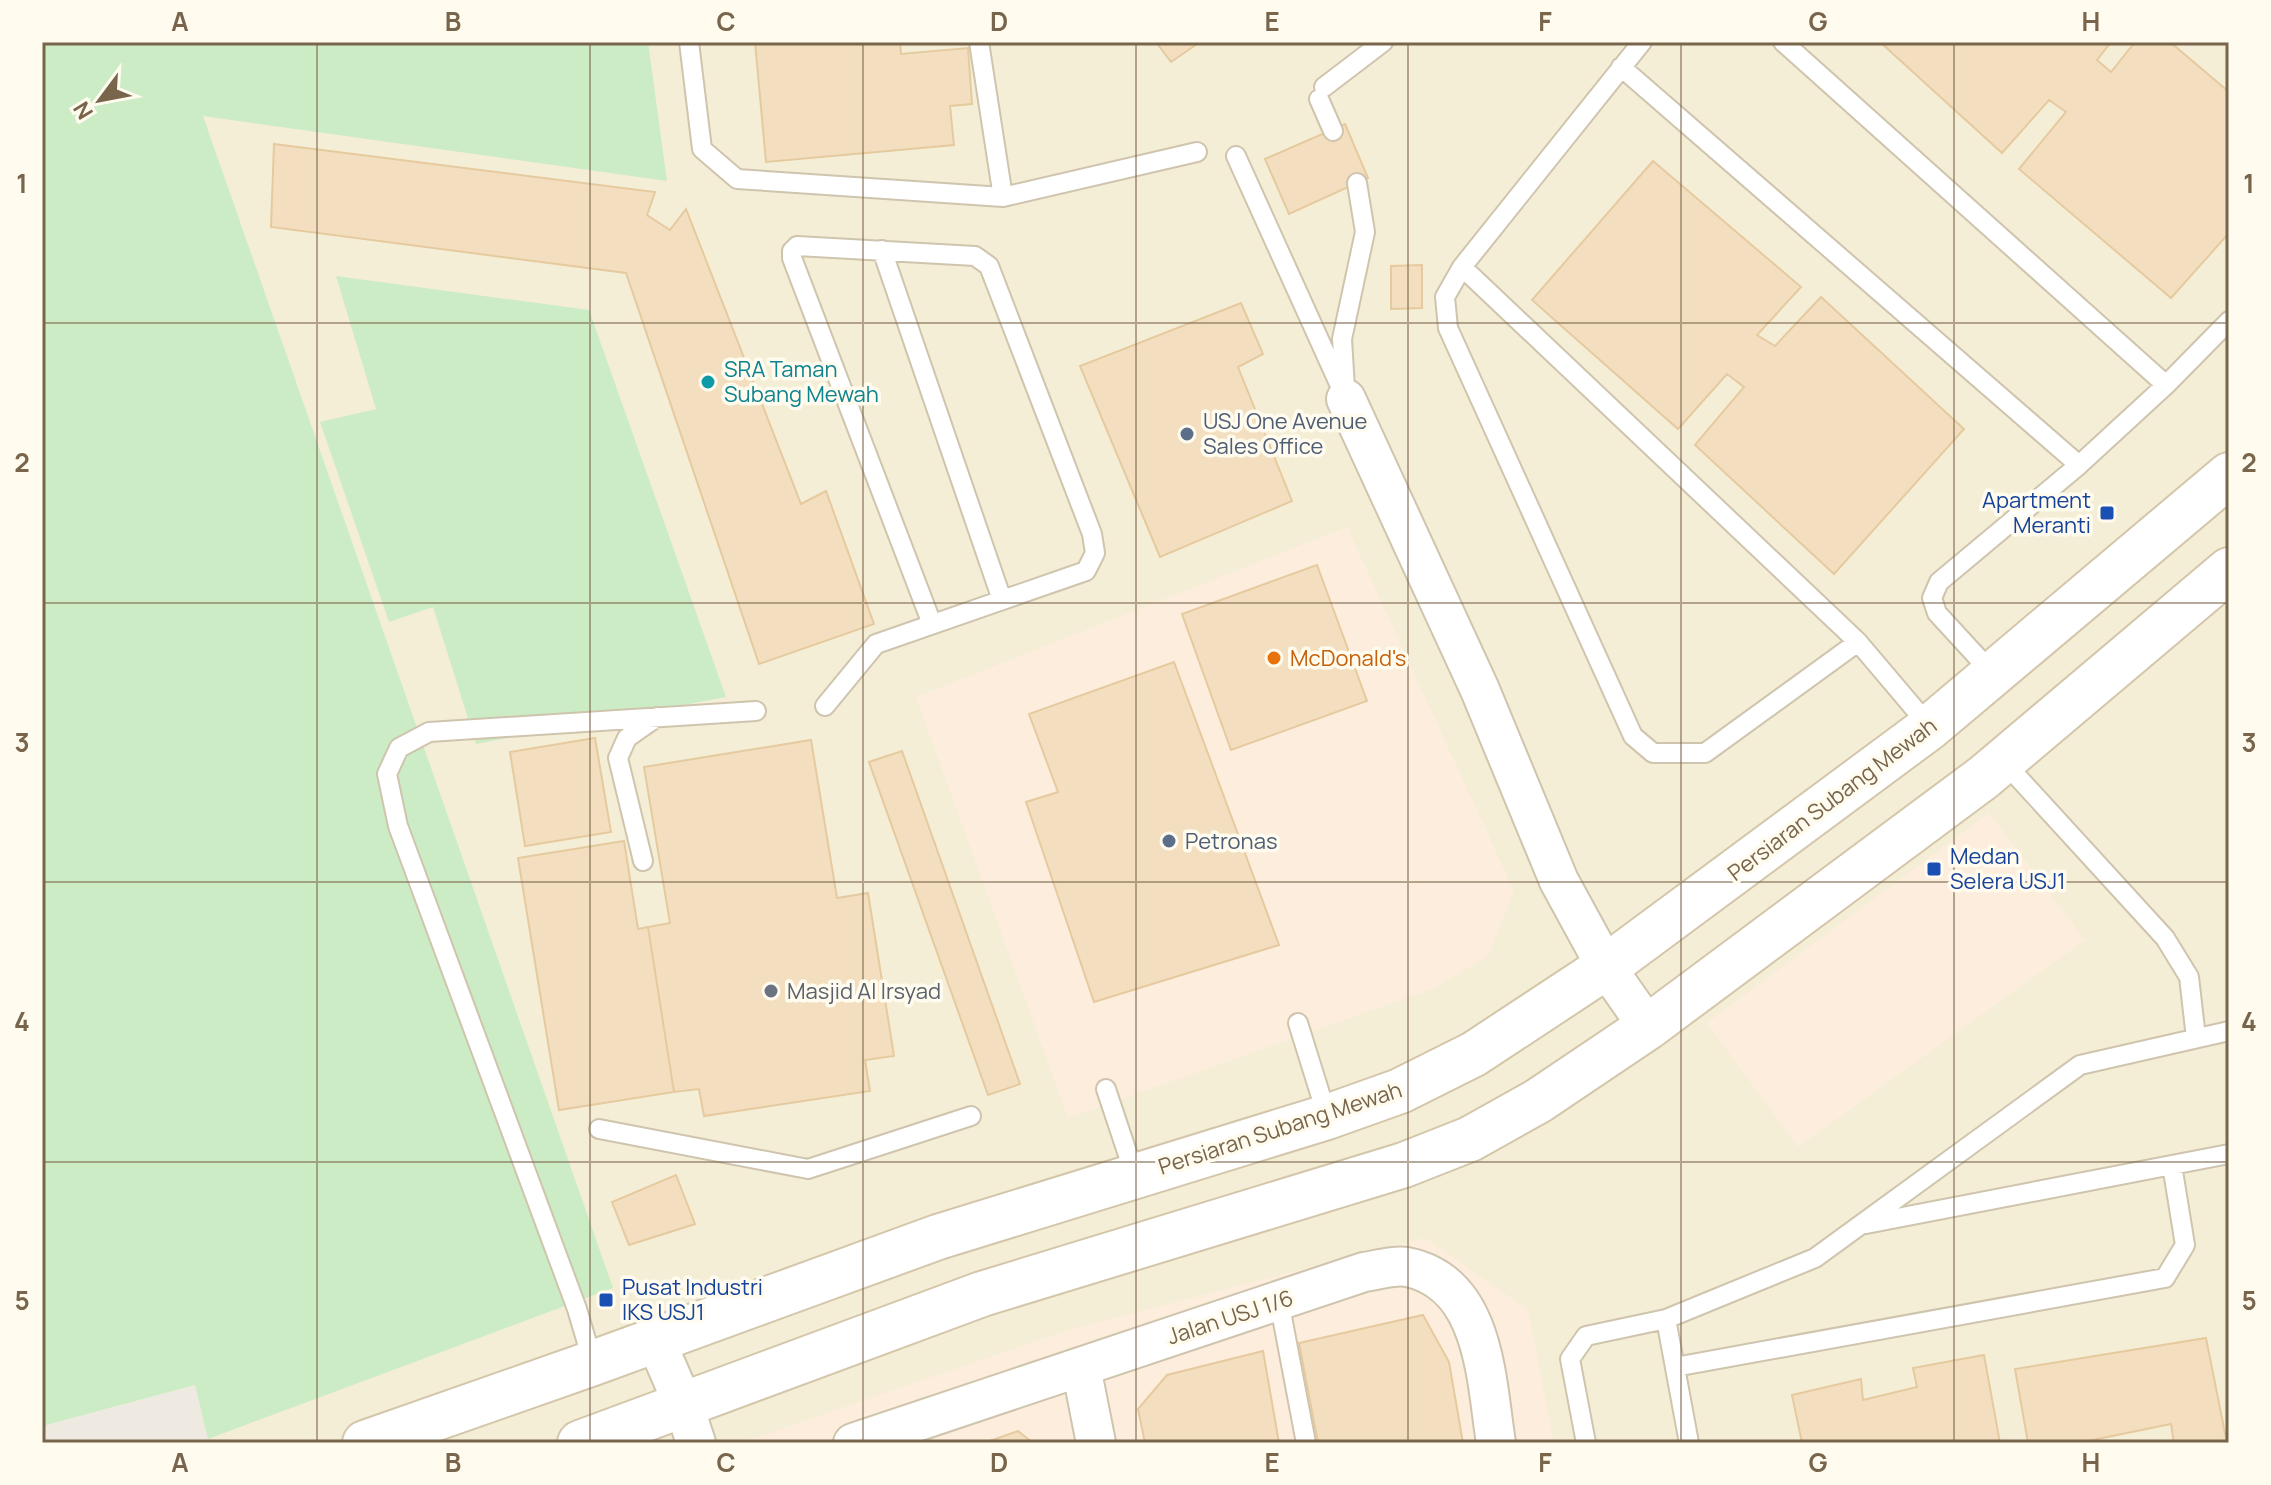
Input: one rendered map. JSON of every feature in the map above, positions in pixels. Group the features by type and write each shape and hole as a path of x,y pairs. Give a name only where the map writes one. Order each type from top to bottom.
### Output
{"main road":[{"name":"Persiaran Subang Mewah","path":"365,1443 938,1237 1327,1117 1400,1091 1474,1054 1606,967 1930,727 2229,475"},
{"path":"580,1443 690,1424 982,1294 1404,1165 1470,1139 1538,1101 1648,1027 2004,762 2224,577"}],"street":[{"path":"1346,399 1480,690 1559,881 1606,967 1648,1027"},
{"name":"Jalan USJ 1/6","path":"853,1443 894,1436 1081,1367 1364,1272 1406,1266 1436,1279 1460,1299 1477,1331 1496,1443"},
{"path":"655,1339 690,1424"},
{"path":"1081,1367 1096,1443"}],"lane":[{"path":"689,42 702,149 737,179 1003,197 1197,152"},
{"path":"979,42 1003,197"},
{"path":"1333,131 1321,93 1383,42"},
{"path":"1642,42 1462,267 1445,297 1448,328 1633,736 1653,753 1705,753 1858,642"},
{"path":"1783,42 2166,385"},
{"path":"1621,67 2079,465"},
{"path":"1236,156 1346,399"},
{"path":"1346,399 1342,339 1365,232 1357,183"},
{"path":"825,706 876,644 1086,571 1095,553 1092,534 989,266 975,256 797,246 792,251 792,258 932,624"},
{"path":"882,250 1002,600"},
{"path":"1462,267 1858,642 1930,727"},
{"path":"1993,674 1937,613 1932,598 1939,582 2079,465 2166,385 2229,321"},
{"path":"593,1363 577,1309 398,826 387,774 399,748 429,732 756,711"},
{"path":"643,861 618,758 627,738 660,716"},
{"path":"2004,762 2165,938 2189,977 2196,1038"},
{"path":"1298,1023 1327,1117"},
{"path":"1586,1443 1570,1359 1586,1336 1666,1319 1815,1258 2080,1065 2229,1031"},
{"path":"1106,1089 1135,1176"},
{"path":"599,1129 808,1169 971,1116"},
{"path":"1860,1225 2229,1154"},
{"path":"1675,1367 2165,1278 2185,1245 2172,1165"},
{"path":"1279,1301 1306,1443"},
{"path":"1666,1319 1689,1443"}],"shaded area":[{"path":"42,42 2229,42 2229,1443 42,1443"},
{"path":"1347,527 1514,891 1488,956 1435,988 1068,1118 916,697"},
{"path":"1989,813 2085,940 1798,1147 1707,1023"},
{"path":"1425,1238 1528,1310 1554,1443 740,1443 1071,1329"},
{"path":"195,1385 208,1439 196,1443 42,1443 42,1426"}],"green space":[{"path":"42,42 648,42 667,181 203,116 613,1288 208,1439 195,1385 42,1426"},
{"path":"336,276 589,310 726,697 476,744 433,607 389,622 320,422 376,409"}],"building":[{"path":"755,42 900,42 901,54 968,48 972,104 950,106 954,145 766,162"},
{"path":"1156,42 1200,42 1171,62"},
{"path":"1880,42 2111,42 2097,60 2111,72 2135,42 2170,42 2229,92 2229,233 2171,298 2019,169 2066,112 2049,100 2002,153"},
{"path":"1345,124 1368,178 1289,214 1265,159"},
{"name":"SRA Taman Subang Mewah","path":"274,144 655,192 647,215 670,230 686,209 801,504 826,491 874,624 759,664 626,273 271,227"},
{"path":"1653,161 1801,287 1757,335 1775,346 1821,297 1964,429 1834,574 1695,445 1744,387 1727,374 1678,429 1532,300"},
{"path":"1422,265 1422,308 1391,309 1391,266"},
{"name":"USJ One Avenue Sales Office","path":"1241,303 1263,354 1238,367 1292,501 1160,557 1080,366"},
{"name":"McDonald's","path":"1317,565 1367,701 1231,750 1182,614"},
{"path":"1174,662 1279,945 1094,1002 1026,802 1058,792 1029,714"},
{"path":"595,738 611,832 525,846 510,752"},
{"name":"Masjid Al Irsyad","path":"811,740 837,898 868,893 894,1056 865,1060 870,1091 704,1116 699,1089 674,1092 648,927 670,923 644,767"},
{"path":"902,751 1020,1084 988,1095 869,762"},
{"path":"624,841 638,929 648,927 674,1092 559,1110 518,858"},
{"path":"676,1175 695,1224 629,1245 612,1202"},
{"path":"1423,1315 1449,1362 1463,1443 1318,1443 1299,1343"},
{"path":"2206,1338 2227,1443 2174,1443 2171,1424 2078,1443 2028,1443 2015,1369"},
{"path":"1263,1351 1279,1443 1145,1443 1138,1409 1167,1375"},
{"path":"1984,1355 2000,1443 1802,1443 1792,1395 1861,1379 1863,1400 1917,1387 1913,1368"},
{"path":"1018,1431 1033,1443 984,1443"}],"place":[{"name":"SRA Taman Subang Mewah","path":"708,382"},
{"name":"USJ One Avenue Sales Office","path":"1187,434"},
{"name":"Apartment Meranti","path":"2107,513"},
{"name":"McDonald's","path":"1274,658"},
{"name":"Petronas","path":"1169,841"},
{"name":"Medan Selera USJ1","path":"1934,869"},
{"name":"Masjid Al Irsyad","path":"771,991"},
{"name":"Pusat Industri IKS USJ1","path":"606,1300"}]}
